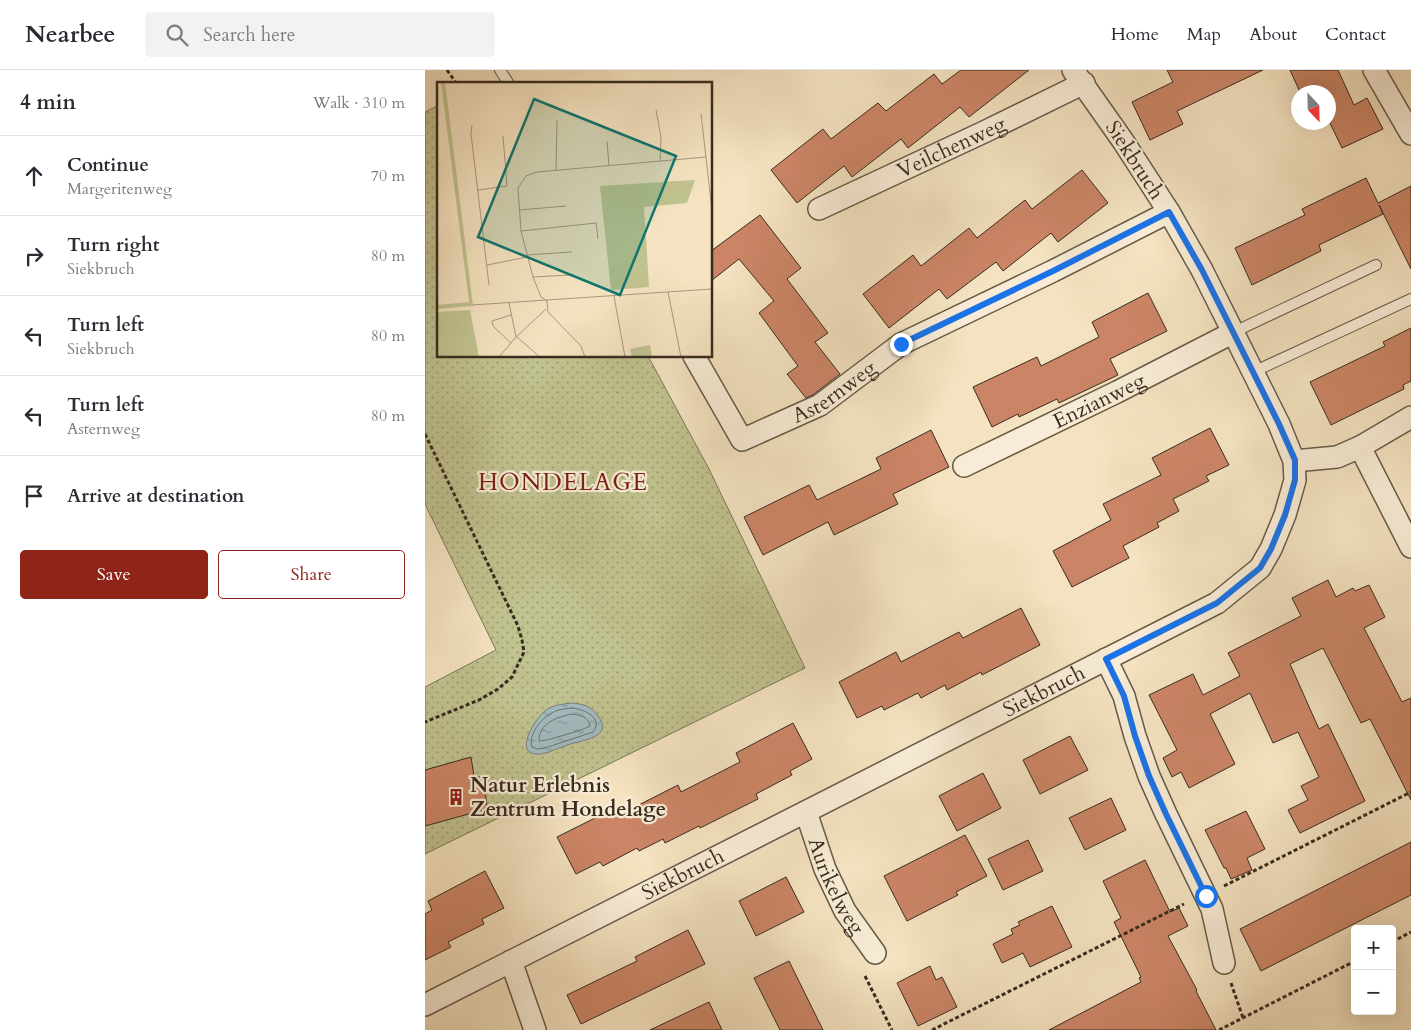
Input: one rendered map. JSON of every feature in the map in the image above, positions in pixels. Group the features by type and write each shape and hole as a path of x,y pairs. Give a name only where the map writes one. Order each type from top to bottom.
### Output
{"street":[{"path":"1375,70 1411,134"},
{"name":"Veilchenweg","path":"819,209 984,132 1078,77"},
{"name":"Siekbruch","path":"425,1005 1217,603 1260,568 1271,549 1285,515 1295,480 1295,460 1202,270 1169,212 1123,141 1078,77"},
{"name":"Asternweg","path":"695,358 742,440 820,405 901,344 1053,271 1169,212"},
{"name":"Enzianweg","path":"964,466 1117,392 1234,332"},
{"path":"1295,460 1337,457 1360,447 1411,417"},
{"path":"1360,447 1411,547"},
{"path":"1106,659 1124,696 1149,776 1212,909 1224,963"},
{"name":"Aurikelweg","path":"806,812 825,869 845,911 875,953"},
{"path":"511,961 535,1030"}],"lane":[{"path":"500,70 508,82"},
{"path":"1234,332 1376,265"},
{"path":"1253,372 1411,299"}],"path":[{"path":"447,70 456,82"},
{"path":"425,434 518,626 523,640 523,652 512,677 497,689 479,700 425,722"},
{"path":"932,1030 1184,904 1206,896 1411,792"},
{"path":"1396,940 1411,932"},
{"path":"1224,963 1243,1018"},
{"path":"1219,1030 1351,963"},
{"path":"865,976 892,1030"}],"green space":[{"path":"437,106 437,358 649,358 709,469 805,668 425,854 425,687 496,650 425,504 425,112"}],"water":[{"path":"572,703 587,706 598,716 602,722 602,728 597,736 549,752 537,754 530,752 527,747 527,740 540,716 552,707"}],"building":[{"path":"961,70 1029,70 969,117 960,107 908,148 901,139 852,177 844,166 797,203 771,170 823,129 831,139 878,103 886,111 934,74 942,84"},
{"path":"1167,70 1263,70 1177,111 1183,124 1150,140 1132,102 1173,82"},
{"path":"1290,70 1338,70 1354,105 1367,98 1383,129 1342,148 1333,130 1336,130 1336,85 1297,85"},
{"path":"1082,170 1108,203 1058,242 1051,233 1003,271 996,262 947,299 939,289 889,328 863,294 913,255 921,266 969,228 977,238 1025,200 1032,209"},
{"path":"1366,178 1378,203 1411,186 1411,269 1379,205 1383,214 1319,245 1321,251 1252,285 1235,248 1305,215 1302,209"},
{"path":"760,215 801,268 787,279 828,333 815,342 840,374 806,398 787,374 798,366 759,313 774,301 739,259 713,279 713,250"},
{"path":"1148,293 1167,331 1110,359 1118,375 1059,403 1057,399 1019,417 1018,414 992,427 973,387 1037,357 1041,366 1099,337 1092,322"},
{"path":"1411,328 1411,381 1403,385 1404,389 1331,425 1310,382 1385,346 1383,342"},
{"path":"1210,428 1229,465 1206,476 1209,481 1173,499 1179,511 1157,523 1159,527 1123,546 1129,558 1072,587 1053,551 1111,520 1103,504 1161,475 1152,458"},
{"path":"931,430 949,467 893,494 898,504 834,535 828,522 763,555 744,517 809,485 817,500 881,469 876,458"},
{"path":"1328,580 1336,597 1353,588 1355,591 1369,585 1385,617 1364,628 1402,702 1411,698 1411,800 1370,719 1361,723 1323,648 1290,664 1319,729 1328,724 1365,801 1300,833 1288,810 1308,800 1301,786 1319,777 1298,732 1273,743 1250,693 1210,714 1235,764 1189,788 1181,772 1172,777 1163,758 1177,750 1149,695 1193,674 1203,695 1240,676 1228,653 1301,616 1292,598"},
{"path":"1021,608 1040,645 982,675 981,672 947,690 945,685 921,698 918,693 884,710 882,706 857,718 839,682 896,652 901,662 959,632 963,638"},
{"path":"793,723 812,759 790,771 792,775 756,794 758,799 665,843 663,839 639,851 637,848 603,866 600,862 576,874 557,837 615,808 619,815 678,785 681,792 740,762 736,753"},
{"path":"1070,736 1088,770 1040,794 1023,760"},
{"name":"Natur Erlebnis Zentrum Hondelage","path":"471,757 474,776 484,778 487,809 425,826 425,770"},
{"path":"983,773 1001,808 957,831 939,796"},
{"path":"1111,798 1126,830 1085,850 1069,818"},
{"path":"1246,811 1265,849 1247,858 1252,870 1231,879 1205,830"},
{"path":"965,835 987,876 956,892 958,895 907,921 884,876"},
{"path":"1028,840 1043,871 1003,890 988,859"},
{"path":"1411,842 1411,895 1261,971 1240,929"},
{"path":"1145,860 1170,912 1179,908 1188,926 1168,936 1216,1030 1049,1030 1141,982 1139,978 1141,977 1114,922 1121,918 1103,881"},
{"path":"485,871 504,908 482,919 484,924 448,942 451,947 425,960 425,914 432,910 428,901"},
{"path":"786,877 804,912 756,936 739,901"},
{"path":"1052,906 1072,947 1030,967 1023,953 1002,963 993,944 1013,934 1011,929 1020,925 1018,922"},
{"path":"688,930 705,964 581,1024 567,995 637,961 635,957"},
{"path":"789,961 823,1030 780,1030 754,978"},
{"path":"930,966 936,980 942,977 957,1007 918,1026 897,983"},
{"path":"709,1002 722,1030 650,1030"}],"place":[{"name":"Natur Erlebnis Zentrum Hondelage","path":"456,797"}],"district":[{"name":"HONDELAGE","path":"563,482"}],"route":[{"path":"901,344 1053,271 1169,212 1202,270 1295,460 1295,480 1285,515 1271,549 1260,568 1217,603 1106,659 1124,696 1149,776 1206,896"}]}
